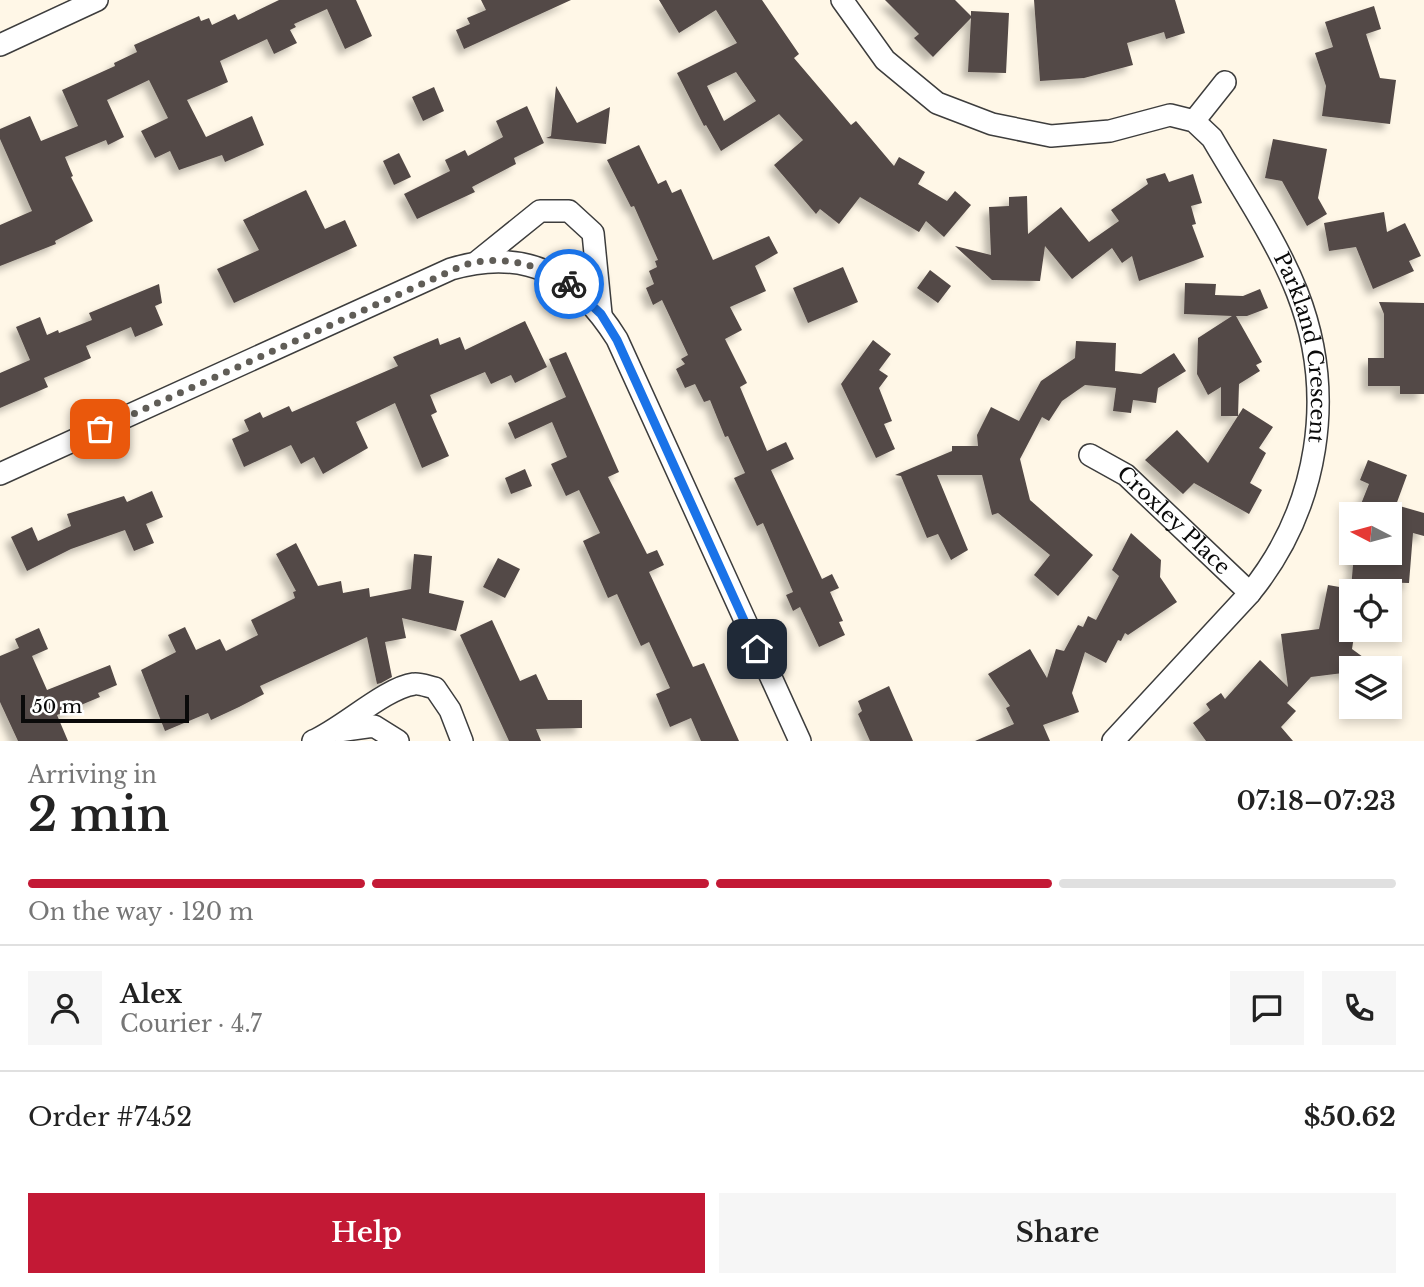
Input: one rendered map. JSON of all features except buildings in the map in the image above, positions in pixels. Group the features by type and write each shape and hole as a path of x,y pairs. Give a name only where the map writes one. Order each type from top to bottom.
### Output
{"street":[{"path":"0,45 97,0"},
{"path":"842,0 885,60 937,103 992,124 1051,136 1110,131 1170,115 1194,121 1225,82"},
{"name":"Parkland Crescent","path":"1113,741 1250,593 1283,544 1307,486 1318,425 1320,393 1316,357 1297,290 1212,138 1194,121"},
{"path":"0,474 425,280 478,261 540,211 569,211 593,233 601,314"},
{"path":"478,261 531,264 576,288 601,314 617,340 800,741"},
{"name":"Croxley Place","path":"1090,455 1126,475 1250,593"},
{"path":"313,741 333,732 395,690 416,683 435,688 450,710 462,741"},
{"path":"333,732 374,726 398,741"}],"way so far":[{"path":"100,429 425,280 464,265 478,261 531,264 569,284"}],"route":[{"path":"569,284 601,314 617,340 757,649"}]}
